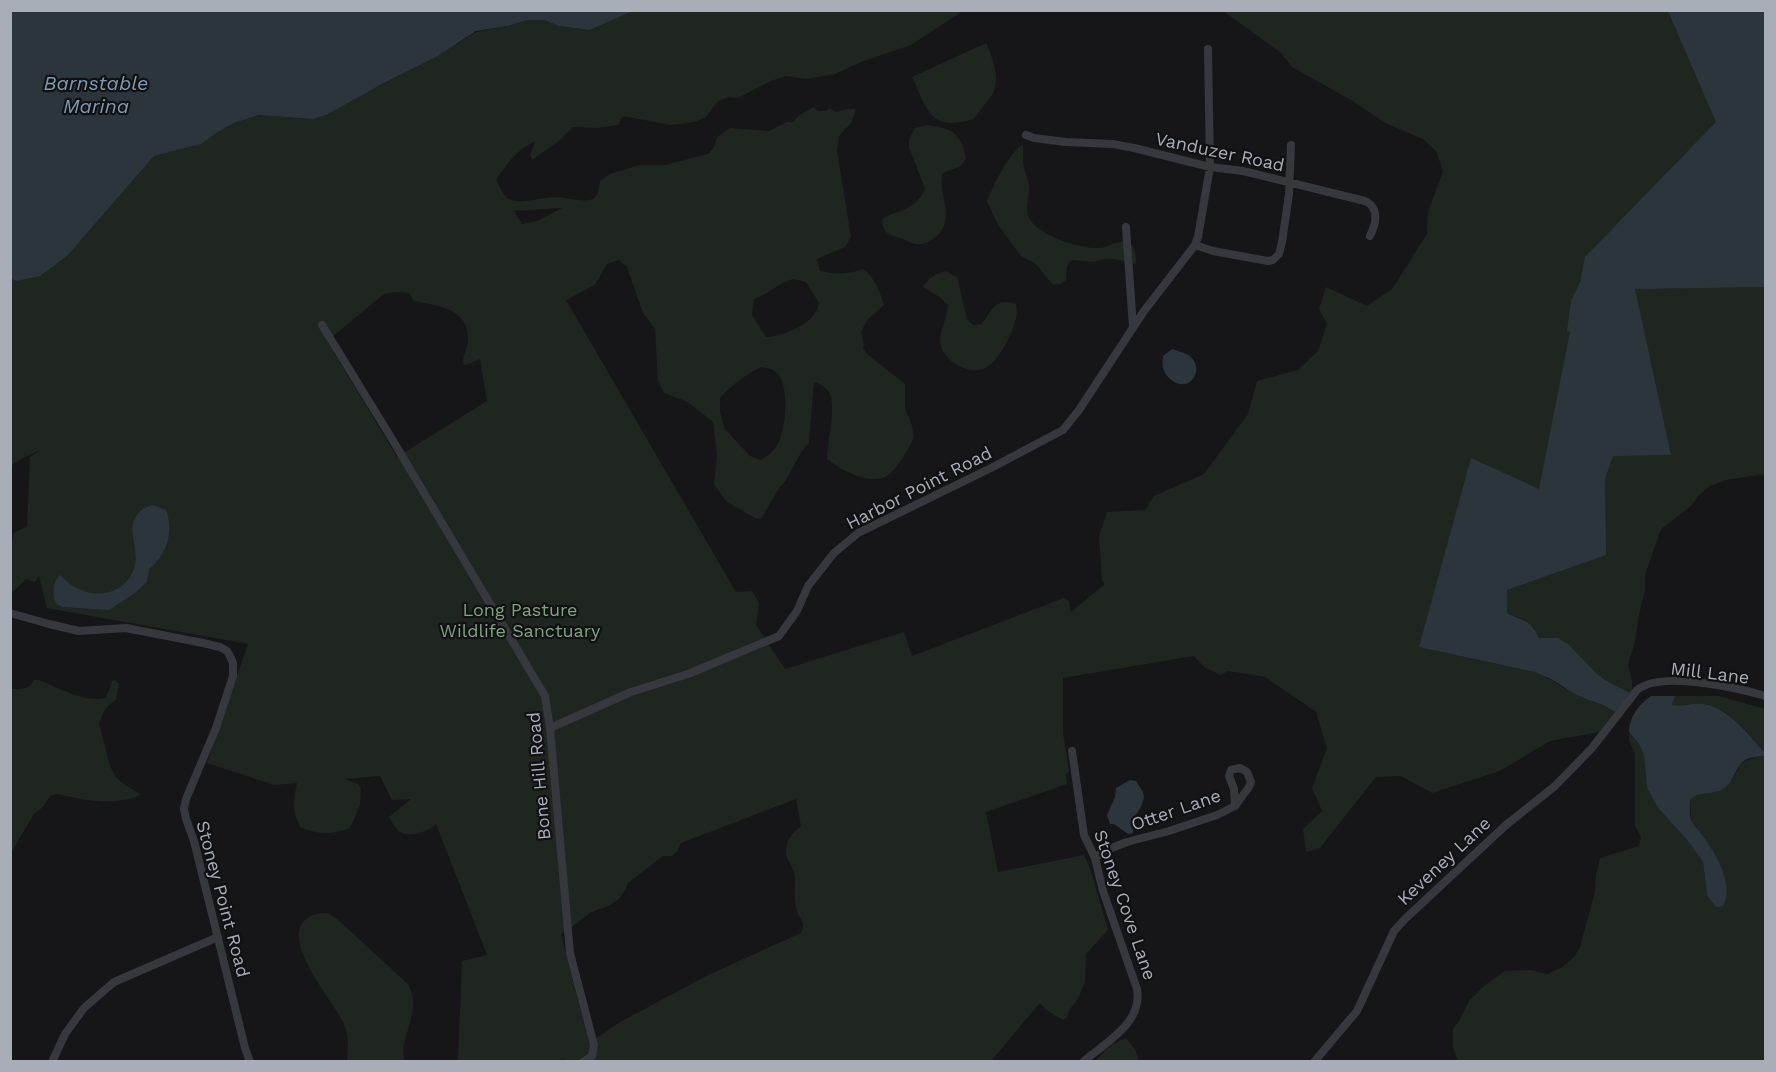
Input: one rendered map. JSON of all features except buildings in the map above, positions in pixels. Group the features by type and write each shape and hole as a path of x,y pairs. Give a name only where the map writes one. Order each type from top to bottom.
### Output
{"street":[{"path":"1208,49 1210,167 1196,245 1241,257 1273,260 1281,250 1289,194 1291,145"},
{"name":"Vanduzer Road","path":"1026,135 1066,142 1134,147 1210,167 1243,171 1365,201 1370,203 1376,213 1376,224 1370,236"},
{"path":"1126,227 1133,327"},
{"name":"Harbor Point Road","path":"550,728 631,692 688,674 779,636 797,611 808,586 834,553 858,533 986,471 1063,430 1079,410 1162,286 1196,245"},
{"name":"Bone Hill Road","path":"322,325 546,696 570,953 594,1046 592,1056 583,1062"},
{"name":"Stoney Point Road","path":"10,613 80,631 126,628 188,639 219,647 231,656 234,670 230,686 184,809 250,1062"},
{"name":"Mill Lane","path":"1624,706 1637,690 1647,684 1667,680 1696,682 1766,696"},
{"name":"Keveney Lane","path":"1314,1062 1357,1011 1394,931 1506,825 1555,786 1592,748 1624,706"},
{"name":"Stoney Cove Lane","path":"1072,751 1083,835 1095,858 1103,891 1139,998 1138,1006 1127,1024 1083,1062"},
{"name":"Otter Lane","path":"1095,858 1104,851 1127,842 1169,831 1235,806 1251,782 1247,772 1240,768 1231,770 1228,776 1234,789 1235,806"},
{"path":"52,1062 65,1034 84,1008 114,982 218,937"}],"green space":[{"name":"Long Pasture Wildlife Sanctuary","path":"633,11 963,11 911,45 861,62 835,74 807,79 786,76 771,81 738,98 728,97 717,102 706,117 695,122 671,125 623,116 618,125 598,128 573,127 559,141 532,160 530,155 535,142 529,144 518,152 496,180 505,196 514,201 556,197 590,200 597,194 600,181 610,174 640,165 665,165 708,154 714,147 717,137 730,128 769,131 787,122 793,122 799,115 814,107 818,111 826,111 830,108 836,112 856,109 851,123 839,136 837,151 851,237 845,247 817,259 820,271 842,273 863,269 879,290 884,305 867,320 861,332 863,348 867,354 905,384 905,409 911,422 914,438 890,474 878,479 870,479 846,471 827,459 832,415 831,398 826,389 814,382 809,443 761,519 755,518 727,502 714,484 717,454 713,422 688,402 664,393 658,381 655,329 643,313 627,267 619,260 607,264 595,285 566,300 736,592 752,591 759,603 756,625 785,669 904,632 912,656 1064,598 1069,601 1071,612 1105,584 1102,581 1099,536 1107,512 1145,510 1154,496 1204,474 1248,414 1257,381 1298,370 1318,351 1327,324 1319,309 1326,287 1367,306 1392,289 1427,234 1428,212 1443,171 1436,151 1423,139 1385,123 1351,100 1292,67 1280,52 1223,11 1677,11 1765,171 1576,335 1595,379 1523,531 1491,626 1538,674 1615,712 1599,732 1550,741 1500,771 1432,793 1401,776 1376,777 1320,848 1306,852 1303,829 1322,811 1312,788 1327,748 1316,712 1265,677 1228,671 1221,675 1205,668 1194,656 1063,678 1063,733 1069,771 1066,774 1067,784 986,812 998,872 1084,855 1091,871 1108,930 1086,954 1085,982 1078,999 1063,1020 1045,1009 1040,1003 991,1061 565,1062 564,1059 552,1062 458,1061 462,961 487,955 436,824 415,834 400,832 389,817 411,799 392,800 380,776 345,779 358,784 361,788 360,805 350,828 325,833 313,832 300,827 294,805 297,783 274,785 207,763 248,644 47,608 39,576 35,582 26,579 14,591 11,591 10,551 14,533 27,526 30,457 42,449 11,466 11,278 16,281 68,255 154,156 201,144 234,123 259,115 313,119 438,56 476,32 528,20 544,20 559,26 590,30","holes":["562,208 537,221 522,224 514,211","793,279 806,282 819,303 809,320 791,331 766,337 752,315 754,299","409,293 414,301 436,305 459,316 467,331 468,342 463,362 464,365 480,359 487,401 397,457 327,341 384,294","761,367 773,370 780,377 785,394 785,414 780,439 777,446 761,460 750,456 725,429 720,412 720,398 750,373","796,799 801,826 789,839 786,853 794,872 796,906 803,923 801,933 708,975 620,1022 589,1043 561,934 592,912 617,901 628,883 663,856 671,856 677,852 681,843"]},
{"path":"986,43 996,78 993,93 974,119 948,123 933,116 922,100 912,77"},
{"path":"929,125 944,128 955,134 966,158 961,166 943,173 942,186 946,213 943,228 930,241 916,244 888,234 884,229 882,219 912,206 925,189 909,147 909,139 915,128"},
{"path":"1023,145 1023,165 1029,185 1027,212 1036,227 1062,240 1091,248 1106,247 1118,242 1129,243 1135,251 1136,264 1114,259 1094,262 1072,260 1067,266 1066,280 1061,284 1053,285 1036,264 1021,256 998,225 987,201 1012,154"},
{"path":"1765,198 1765,474 1726,480 1710,486 1691,506 1661,529 1645,575 1645,590 1635,642 1628,664 1632,681 1630,693 1605,680 1558,638 1539,638 1529,623 1504,611 1474,552 1596,504 1623,427 1601,305"},
{"path":"946,271 957,277 967,319 973,325 982,324 999,303 1016,304 1016,318 1009,338 995,360 985,368 971,370 956,365 942,348 940,336 948,305 923,287 933,276"},
{"path":"34,680 80,697 97,699 106,698 112,681 115,680 119,684 116,700 108,706 99,723 110,766 115,776 140,794 130,799 114,801 51,795 43,807 34,814 11,853 11,689 27,687"},
{"path":"1675,696 1719,696 1765,709 1765,753 1730,716 1713,706 1704,704 1672,705"},
{"path":"1629,732 1639,744 1644,756 1647,788 1658,808 1688,841 1703,862 1707,895 1726,881 1716,858 1691,821 1690,800 1695,795 1733,779 1745,761 1765,755 1765,1061 1458,1062 1453,1047 1453,1029 1469,1001 1485,985 1505,971 1531,970 1547,974 1561,968 1574,957 1580,947 1595,892 1600,858 1639,846 1641,837 1635,826 1635,754 1629,740"},
{"path":"321,913 328,913 337,919 408,984 413,1005 404,1045 405,1061 347,1061 346,1028 317,981 300,946 299,931 305,920"},
{"path":"1126,1038 1131,1043 1139,1061 1096,1061 1109,1048"}],"water":[{"name":"Barnstable Marina","path":"11,10 633,11 590,30 559,26 544,20 528,20 476,31 438,56 328,114 313,119 259,115 234,123 201,144 154,156 68,255 40,276 16,281 10,278"},
{"path":"1668,11 1765,11 1765,287 1635,289 1671,455 1613,456 1605,479 1606,555 1507,590 1507,613 1530,624 1539,638 1558,638 1569,645 1605,680 1630,693 1615,712 1535,672 1419,647 1471,458 1539,489 1570,332 1567,331 1571,301 1580,282 1585,257 1716,122"},
{"path":"1172,349 1186,354 1196,365 1194,377 1190,382 1177,383 1165,373 1163,356"},
{"path":"153,505 166,510 169,534 160,557 149,569 147,582 109,610 62,607 56,603 54,588 60,575 75,587 93,593 111,591 126,582 132,574 136,560 133,523 140,511"},
{"path":"1651,696 1675,696 1672,705 1704,704 1722,711 1746,731 1765,753 1765,755 1749,758 1743,762 1724,788 1698,795 1690,800 1691,820 1722,869 1727,888 1723,906 1716,907 1707,895 1703,862 1688,841 1658,808 1647,788 1644,756 1639,744 1629,732 1636,711"},
{"path":"1130,780 1136,781 1144,798 1133,819 1133,833 1128,834 1114,824 1110,824 1107,815 1115,797 1116,788"}]}
